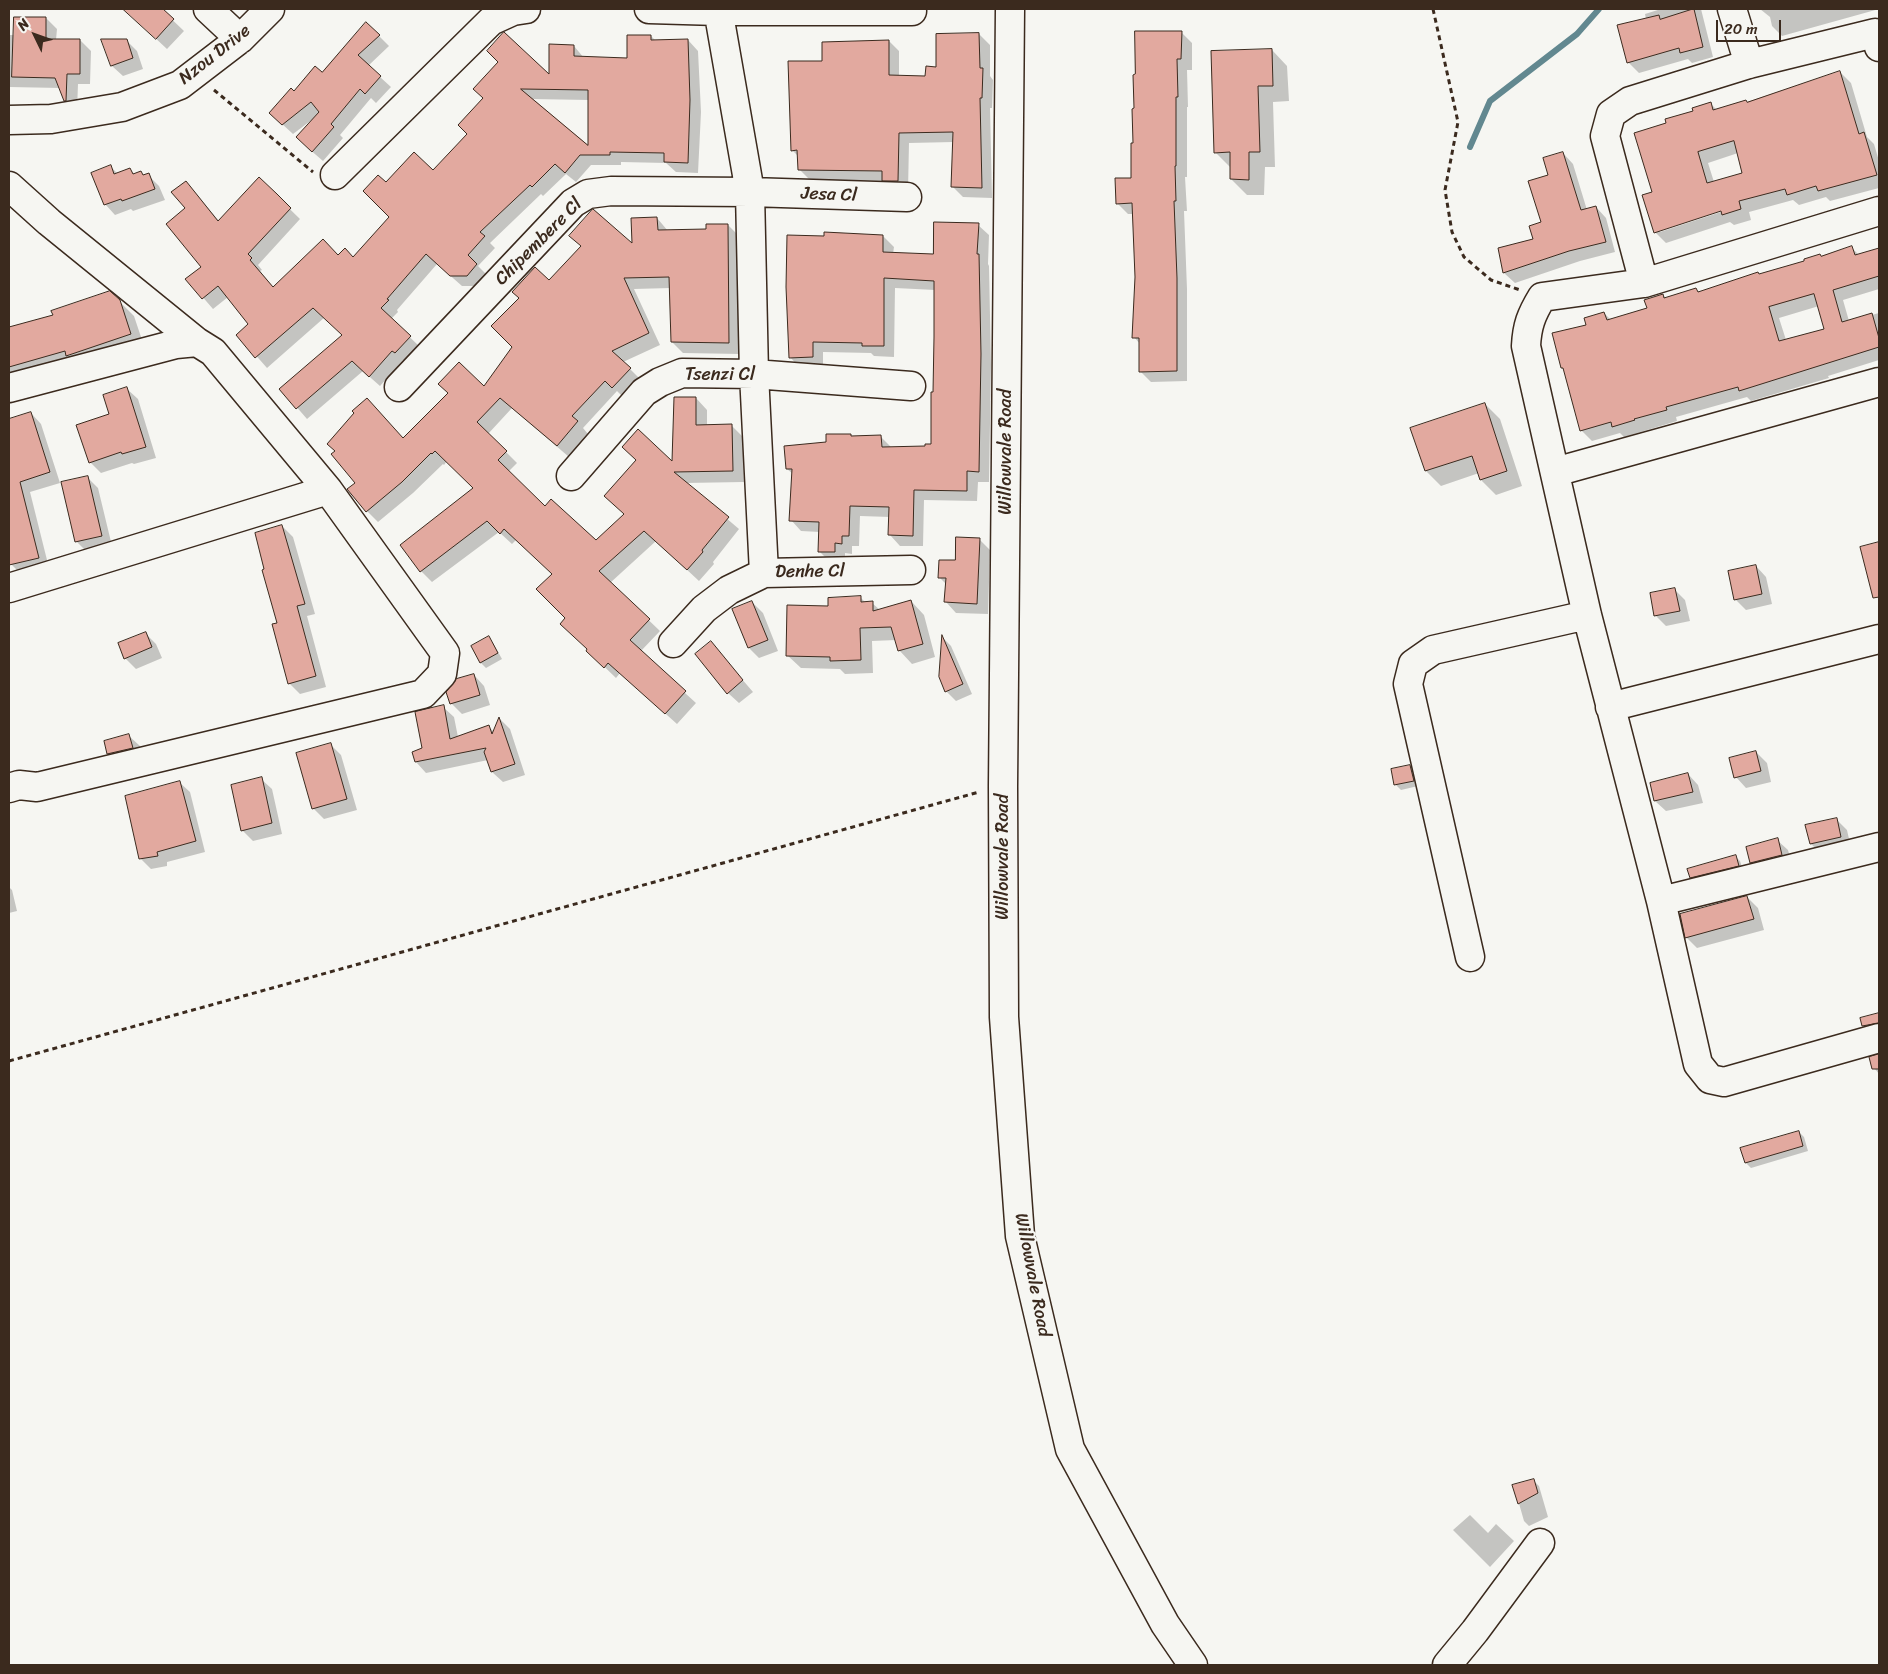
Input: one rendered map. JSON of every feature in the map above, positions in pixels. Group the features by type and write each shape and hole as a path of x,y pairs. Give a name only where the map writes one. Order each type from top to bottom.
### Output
{"street":[{"path":"208,9 240,38"},
{"name":"Nzou Drive","path":"9,124 122,107 180,85 240,38 270,9"},
{"path":"335,175 492,21 526,9"},
{"path":"649,9 912,10"},
{"name":"Willowvale Road","path":"1010,9 1003,786 1004,1017 1020,1236 1070,1449 1165,1624 1193,1665"},
{"path":"1732,9 1749,64"},
{"path":"718,10 750,192 754,374 764,573"},
{"path":"1644,283 1604,136 1611,114 1630,101 1749,64 1875,33 1879,47"},
{"path":"9,186 49,222 197,342 213,352 328,490 445,654 442,674 423,694 36,787 12,781"},
{"name":"Chipembere Cl","path":"399,388 572,203 588,194 611,191 750,192"},
{"name":"Jesa Cl","path":"750,192 907,197"},
{"path":"1879,211 1644,283 1542,297 1533,312 1527,329 1526,346 1587,615 1661,901 1698,1064 1710,1079 1724,1082 1879,1038"},
{"path":"9,388 176,344 197,342"},
{"name":"Tsenzi Cl","path":"570,476 644,392 660,382 682,373 754,374 911,386"},
{"path":"1555,472 1879,382"},
{"path":"9,588 328,490"},
{"name":"Denhe Cl","path":"674,643 704,609 729,590 764,573 911,570"},
{"path":"1470,957 1408,684 1413,664 1433,650 1587,615"},
{"path":"1610,707 1879,639"},
{"path":"1661,901 1879,847"},
{"path":"1447,1665 1540,1543"}],"path":[{"path":"1433,9 1458,122 1445,190 1452,232 1464,257 1491,280 1542,297"},
{"path":"194,74 311,172 335,175"},
{"path":"9,1061 1003,786"}],"building":[{"path":"123,9 163,9 174,19 156,39"},
{"path":"1694,9 1703,47 1680,53 1679,48 1627,63 1617,25 1659,15 1660,19"},
{"path":"14,17 46,17 46,39 80,39 80,74 67,74 66,101 64,101 55,78 12,77"},
{"path":"366,22 380,35 358,55 381,76 365,94 360,89 331,124 334,127 312,152 296,137 319,112 311,102 282,125 269,113 291,88 294,91 315,66 322,72"},
{"path":"1135,31 1182,31 1181,59 1177,59 1176,201 1174,201 1177,278 1177,371 1139,372 1139,338 1132,338 1135,277 1132,203 1116,204 1115,178 1131,178"},
{"path":"504,32 549,74 549,44 574,45 574,56 627,58 627,35 651,35 651,40 688,39 690,100 688,163 664,162 664,153 610,152 610,155 580,155 565,173 555,164 532,187 530,185 480,232 485,236 468,255 477,264 467,276 450,276 426,254 387,299 389,300 381,308 411,336 395,353 392,351 369,377 352,361 296,409 279,389 342,335 313,308 255,358 236,335 248,324 218,286 202,299 185,279 201,267 166,224 185,208 171,192 186,181 218,221 259,177 291,208 248,254 252,258 250,260 273,287 323,239 338,255 345,248 353,257 389,217 363,191 378,175 386,182 414,152 433,170 467,134 458,125 483,98 473,89 498,62 487,51","holes":["521,89 588,90 588,145"]},
{"path":"979,33 980,68 983,68 982,98 980,98 982,188 951,187 953,132 899,133 898,181 882,181 882,171 798,170 797,150 791,151 788,61 822,61 822,42 889,40 889,75 925,76 926,66 936,67 936,34"},
{"path":"101,39 127,39 133,58 111,66"},
{"path":"1272,49 1273,86 1258,86 1260,152 1249,152 1249,180 1230,179 1230,152 1214,153 1211,51"},
{"path":"1840,71 1859,134 1864,132 1877,175 1818,191 1816,186 1787,195 1785,189 1739,201 1741,209 1722,215 1721,211 1654,233 1642,195 1652,192 1634,133 1666,123 1665,119 1693,111 1692,108 1711,102 1713,110 1746,100 1747,102","holes":["1734,141 1742,173 1707,183 1698,152"]},
{"path":"1563,152 1581,210 1596,206 1606,242 1569,251 1503,273 1498,248 1533,239 1529,226 1541,222 1528,181 1548,175 1543,158"},
{"path":"111,165 114,174 130,168 133,174 141,171 143,175 149,173 155,189 122,201 121,199 104,205 91,173"},
{"path":"593,209 632,243 631,218 657,217 658,230 706,229 706,224 728,224 729,343 671,342 669,277 624,278 649,333 612,351 631,368 612,388 605,381 572,416 578,421 557,446 500,398 477,422 507,451 498,460 545,506 551,499 596,540 624,514 604,496 636,460 622,447 638,429 672,461 674,397 696,397 696,425 732,424 733,471 674,472 729,517 687,570 644,531 599,571 650,619 630,640 686,691 665,714 608,663 604,668 560,624 565,618 536,589 552,574 504,529 500,534 487,521 420,572 400,545 473,488 435,451 366,512 347,489 355,483 331,454 335,451 327,444 354,413 352,411 367,398 403,438 448,393 438,384 459,362 484,386 512,347 491,326 519,298 512,292 535,267 549,280 581,246 569,236"},
{"path":"934,222 979,223 977,254 979,254 981,354 979,472 967,471 967,491 914,490 913,536 888,535 889,507 850,506 849,536 842,536 842,544 835,543 835,552 818,552 819,522 789,521 792,469 786,469 784,446 826,442 826,434 851,434 851,436 881,435 882,447 925,446 925,444 931,444 934,281 884,278 884,346 862,346 862,343 813,342 813,357 789,358 786,287 787,235 824,236 824,232 883,235 883,252 933,254"},
{"path":"1852,246 1855,255 1879,248 1879,276 1833,290 1842,322 1872,313 1879,338 1879,347 1739,391 1738,387 1666,407 1667,410 1612,427 1611,422 1580,431 1552,333 1586,325 1584,318 1604,312 1607,320 1647,308 1644,300 1663,294 1664,298 1696,288 1698,292 1758,272 1759,274 1804,261 1804,259 1820,254 1821,256","holes":["1814,294 1824,329 1779,341 1769,307"]},
{"path":"110,291 120,300 131,334 66,356 65,351 9,367 9,327 53,315 51,311"},
{"path":"127,387 146,447 122,454 121,452 89,463 76,425 109,414 103,395"},
{"path":"1485,403 1507,471 1480,480 1472,456 1425,471 1410,428"},
{"path":"31,412 50,472 20,482 39,558 9,565 9,419"},
{"path":"88,476 102,536 75,542 61,482"},
{"path":"282,525 305,604 297,606 316,676 288,684 272,624 277,623 262,570 264,569 255,533"},
{"path":"956,537 980,538 977,604 944,602 946,578 938,578 939,560 955,560"},
{"path":"1879,542 1879,597 1873,598 1860,547"},
{"path":"1756,565 1762,594 1734,600 1728,571"},
{"path":"1675,588 1680,611 1654,616 1650,593"},
{"path":"861,596 861,602 873,601 873,611 911,600 923,644 898,651 891,627 860,628 861,660 830,661 830,657 786,656 787,605 828,606 828,598"},
{"path":"752,601 768,640 748,648 732,609"},
{"path":"146,632 152,647 124,659 118,643"},
{"path":"942,635 963,684 945,692 939,677"},
{"path":"489,636 498,653 480,663 471,646"},
{"path":"711,641 743,680 727,694 695,654"},
{"path":"474,674 480,695 450,704 446,692 456,679"},
{"path":"444,705 450,739 489,725 492,734 499,717 515,764 491,772 484,752 486,748 415,762 412,752 422,748 415,712"},
{"path":"129,734 133,748 107,754 104,741"},
{"path":"331,743 347,799 312,809 296,753"},
{"path":"1756,751 1761,771 1734,778 1729,758"},
{"path":"1410,765 1414,781 1394,785 1391,769"},
{"path":"1688,773 1693,792 1654,801 1650,783"},
{"path":"262,777 272,823 241,831 231,785"},
{"path":"180,781 196,841 157,852 158,856 139,859 125,796"},
{"path":"1837,818 1841,837 1810,844 1805,825"},
{"path":"1778,838 1782,855 1750,863 1746,847"},
{"path":"1736,855 1739,866 1690,878 1687,869"},
{"path":"1747,896 1754,919 1685,938 1680,914"},
{"path":"1879,1013 1879,1023 1862,1026 1860,1018"},
{"path":"1879,1054 1879,1069 1872,1069 1869,1057"},
{"path":"1799,1131 1803,1146 1745,1163 1740,1148"},
{"path":"1534,1479 1538,1493 1518,1504 1512,1485"}],"waterway":[{"path":"1470,147 1490,101 1577,34 1599,9"}]}
